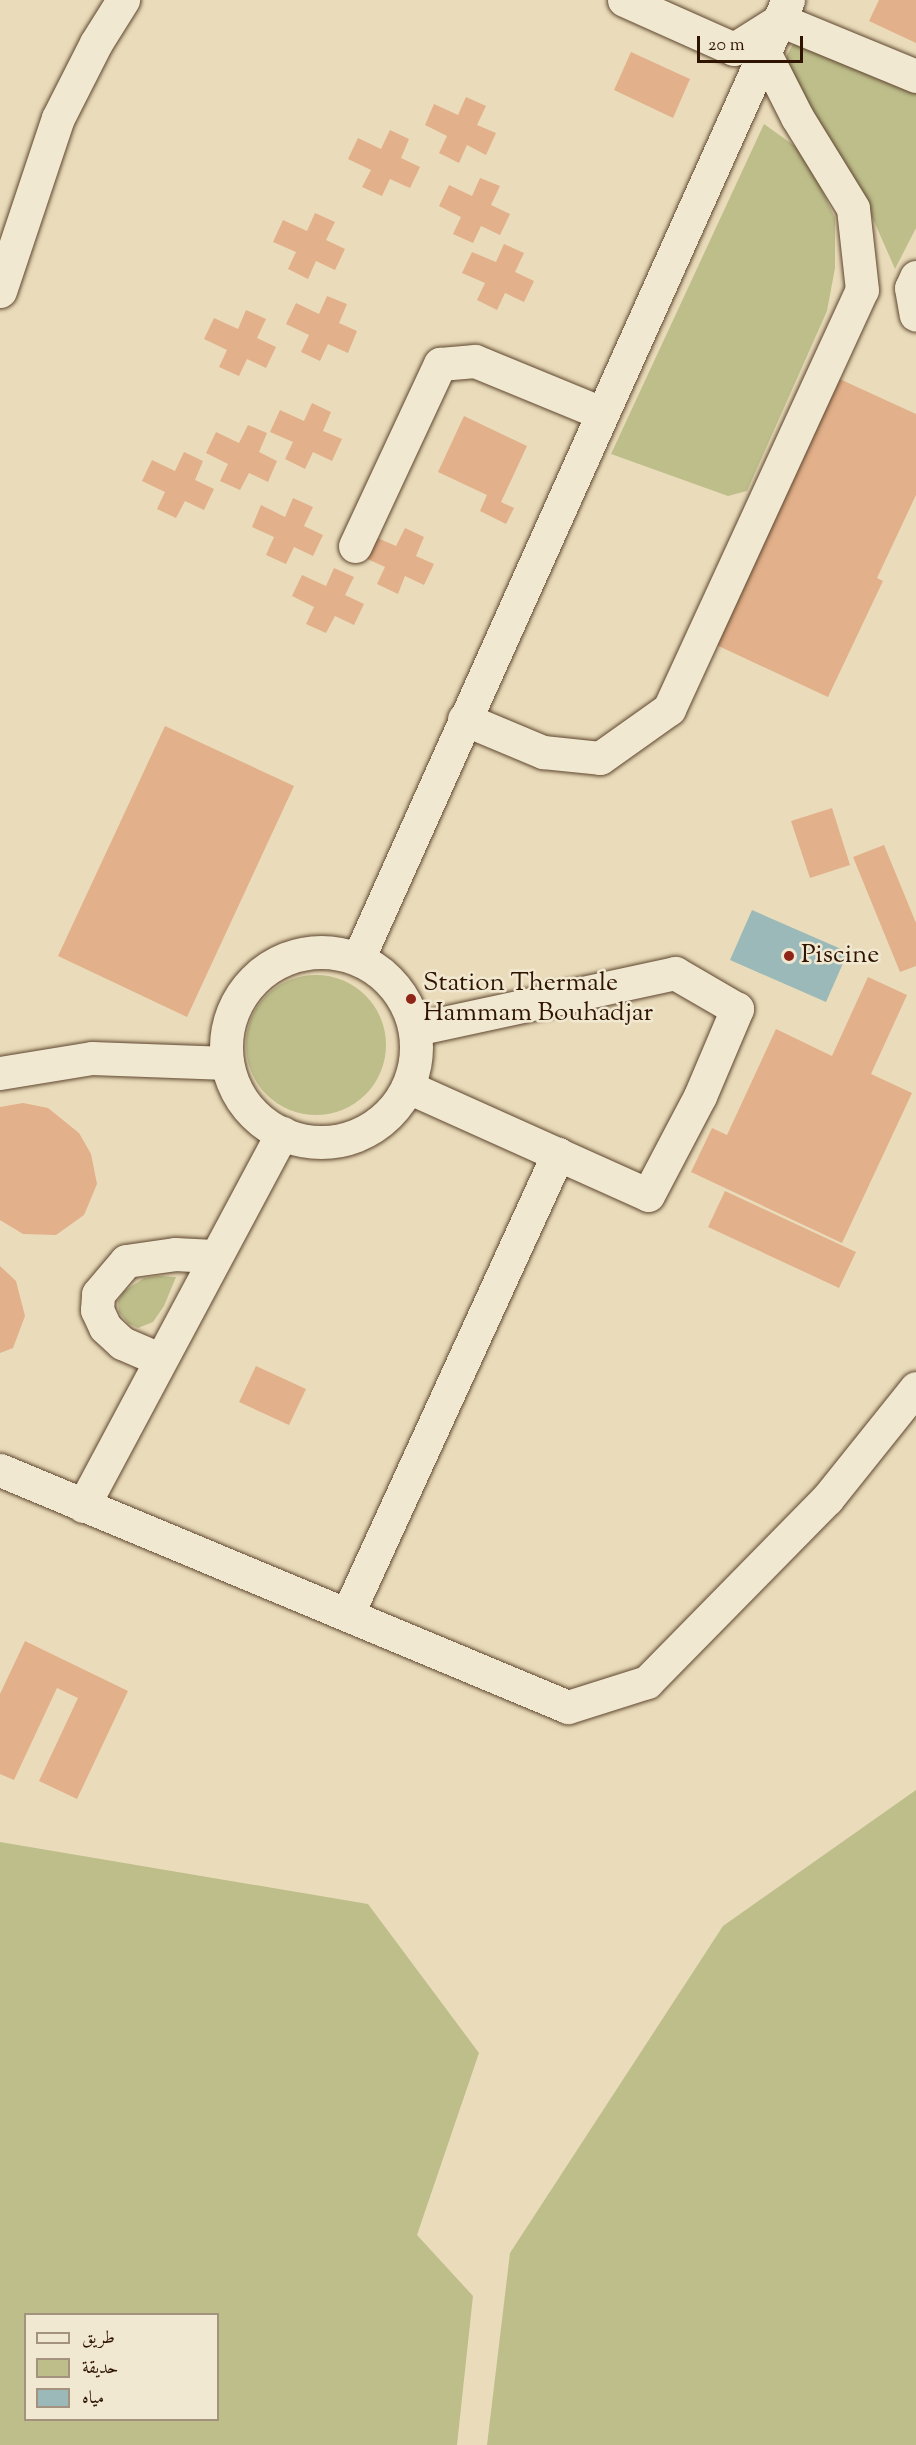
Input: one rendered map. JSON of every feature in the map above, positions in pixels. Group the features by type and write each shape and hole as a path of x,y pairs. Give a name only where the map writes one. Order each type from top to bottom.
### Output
{"street":[{"path":"0,291 58,118 96,43 123,0"},
{"path":"624,0 734,49 784,10"},
{"path":"358,959 464,718 784,10"},
{"path":"784,10 916,76"},
{"path":"464,718 543,752 600,758 669,709 862,290 853,208 797,117 764,52"},
{"path":"916,277 911,288 916,315"},
{"path":"355,546 440,364 476,361 602,413"},
{"path":"330,952 358,959 391,983 404,999 415,1029 416,1058 408,1087 392,1112 359,1133 340,1140 310,1142 282,1133 256,1116 237,1092 227,1064 226,1034 235,1006 251,982 273,964 301,954 330,952"},
{"path":"408,1087 648,1194 700,1096 737,1009 675,973 415,1029"},
{"path":"0,1073 92,1058 227,1064"},
{"path":"83,1506 213,1256 282,1133"},
{"path":"348,1613 558,1154"},
{"path":"159,1359 122,1342 105,1327 97,1310 98,1294 126,1260 175,1254 213,1256"},
{"path":"0,1470 348,1613 568,1707 647,1682 827,1499 916,1388"}],"green space":[{"path":"797,37 916,91 916,228 895,269 859,187 786,67 787,55"},
{"path":"764,124 799,149 815,175 835,218 835,268 827,311 747,491 728,496 611,454"},
{"path":"316,975 343,980 366,995 381,1018 386,1045 381,1072 366,1095 343,1110 316,1115 289,1110 266,1095 251,1072 246,1045 251,1018 266,995 289,980"},
{"path":"176,1277 164,1306 153,1322 138,1328 128,1323 119,1312 118,1301 123,1292 144,1278"},
{"path":"916,1790 916,2445 487,2445 510,2253 723,1926"},
{"path":"0,1842 368,1904 479,2053 417,2235 473,2296 457,2445 0,2445"}],"water":[{"name":"Piscine","path":"752,910 848,952 826,1002 730,960"}],"building":[{"path":"879,0 916,0 916,43 869,21"},
{"path":"631,52 690,79 673,118 614,90"},
{"path":"466,97 486,106 477,125 496,133 486,155 467,145 459,163 439,153 447,136 425,125 434,104 458,115"},
{"path":"390,130 409,139 401,158 420,167 410,188 390,179 382,196 362,187 371,170 348,159 358,138 381,149"},
{"path":"480,178 500,186 491,205 510,214 500,235 481,226 473,243 453,234 461,217 439,206 449,185 472,196"},
{"path":"315,213 335,222 326,240 345,249 335,270 316,261 308,279 288,269 296,252 273,242 283,220 307,231"},
{"path":"504,244 524,253 515,272 534,281 524,302 505,293 497,310 477,300 485,283 462,273 472,252 496,262"},
{"path":"327,296 347,304 339,323 357,331 348,353 328,344 320,361 301,352 309,335 286,324 296,303 319,314"},
{"path":"246,310 266,319 257,338 276,347 266,368 247,359 239,376 219,367 227,350 204,339 214,318 238,329"},
{"path":"833,376 916,414 916,495 877,578 883,581 828,697 710,642"},
{"path":"312,403 331,412 323,431 342,439 332,461 313,452 305,469 285,459 293,442 270,432 280,410 304,421"},
{"path":"464,416 527,446 501,502 514,508 506,524 480,511 487,495 438,472"},
{"path":"248,425 267,433 259,452 277,461 268,482 249,473 240,490 220,481 228,464 206,453 216,432 239,443"},
{"path":"184,452 203,461 195,480 214,489 204,510 185,501 176,518 157,509 165,492 142,481 152,460 175,471"},
{"path":"293,498 313,507 304,526 323,535 313,556 294,547 286,564 266,555 274,537 252,527 261,505 285,517"},
{"path":"405,528 424,537 416,556 434,564 424,585 405,576 398,594 377,584 385,567 363,557 373,536 396,546"},
{"path":"334,568 354,577 345,595 364,604 354,625 335,616 326,633 306,624 314,607 292,596 302,575 326,586"},
{"path":"165,726 294,786 187,1017 58,956"},
{"path":"832,808 850,865 810,878 791,821"},
{"path":"884,845 916,923 916,966 900,972 853,857"},
{"path":"868,977 907,995 871,1074 912,1093 842,1243 691,1172 712,1128 727,1135 776,1029 832,1056"},
{"path":"23,1103 48,1108 79,1133 91,1154 97,1184 84,1215 56,1235 23,1234 0,1220 0,1107"},
{"path":"725,1191 856,1252 839,1288 708,1227"},
{"path":"0,1266 16,1281 25,1316 13,1348 0,1353"},
{"path":"256,1366 306,1389 289,1425 239,1402"},
{"path":"25,1641 128,1691 77,1799 39,1781 78,1698 57,1688 14,1780 0,1774 0,1694"}],"place":[{"name":"Piscine","path":"789,956"},
{"name":"Station Thermale Hammam Bouhadjar","path":"411,999"}]}
